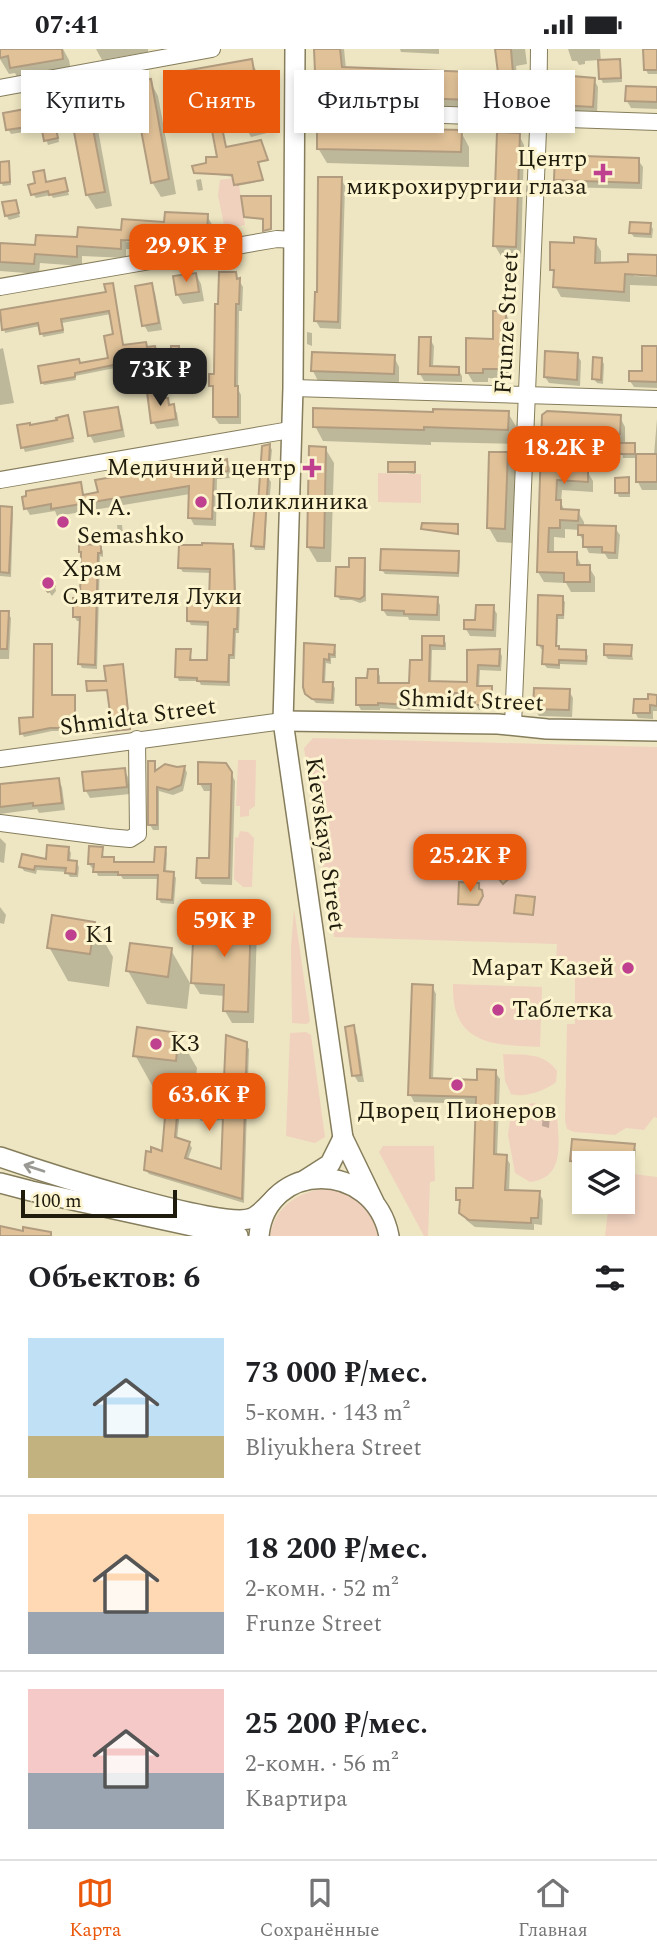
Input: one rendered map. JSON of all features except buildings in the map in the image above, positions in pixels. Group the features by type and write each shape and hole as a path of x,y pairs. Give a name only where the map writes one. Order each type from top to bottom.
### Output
{"main road":[{"name":"Kievskaya Street","path":"295,49 295,70"},
{"name":"Kievskaya Street","path":"295,133 293,388 283,721 343,1139 391,1236"},
{"name":"Shmidt Street","path":"283,721 657,731"},
{"path":"0,1157 68,1179 204,1216 231,1220 252,1218 276,1197 330,1164 343,1139"},
{"path":"304,1180 335,1179 350,1184 378,1206"},
{"path":"0,1183 238,1236"},
{"path":"259,1236 264,1214 276,1197"}],"street":[{"path":"0,88 212,49"},
{"name":"Frunze Street","path":"538,49 538,70"},
{"path":"575,119 657,122"},
{"name":"Frunze Street","path":"513,726 537,133"},
{"path":"0,287 267,241 294,240"},
{"path":"293,388 657,399"},
{"path":"0,480 290,430"},
{"name":"Shmidta Street","path":"0,759 283,721"},
{"path":"0,823 130,839 138,834 137,739"}],"shaded area":[{"path":"233,178 234,185 239,185 245,225 228,228 224,225 218,195 220,180"},
{"path":"378,473 421,474 421,503 378,502"},
{"path":"313,738 657,747 657,1118 654,1117 644,1130 626,1128 615,1135 574,1132 567,1129 567,1024 575,1024 575,965 556,964 557,944 334,937 304,748"},
{"path":"238,760 256,760 255,806 249,810 249,816 240,817 240,806 236,806"},
{"path":"240,831 248,832 254,838 252,887 243,887 234,879 235,837 238,838"},
{"path":"294,909 310,1021 307,1024 292,1023 291,947"},
{"name":"Таблетка","path":"453,984 542,987 540,1047 506,1045 478,1038 467,1030 459,1019 454,1004"},
{"path":"306,1032 311,1035 325,1137 315,1143 286,1136 290,1033"},
{"path":"503,1054 526,1055 546,1060 557,1071 556,1082 534,1093 511,1094 505,1081"},
{"path":"533,1103 552,1107 557,1112 559,1145 558,1156 550,1173 542,1179 530,1182 515,1173 508,1135 511,1113"},
{"path":"383,1146 434,1146 435,1181 430,1182 428,1236 424,1236 379,1152"},
{"path":"635,1174 657,1177 657,1236 605,1236 608,1214 635,1214"},
{"path":"325,1188 345,1194 360,1203 371,1217 378,1236 270,1236 282,1209 305,1193"}],"place":[{"name":"Центр микрохирургии глаза","path":"603,173"},
{"name":"Медичний центр","path":"312,468"},
{"name":"Поликлиника","path":"201,502"},
{"name":"N. A. Semashko","path":"63,522"},
{"name":"Храм Святителя Луки","path":"48,583"},
{"name":"К1","path":"71,935"},
{"name":"Марат Казей","path":"628,968"},
{"name":"Таблетка","path":"498,1010"},
{"name":"К3","path":"156,1044"},
{"name":"Дворец Пионеров","path":"457,1085"}]}
